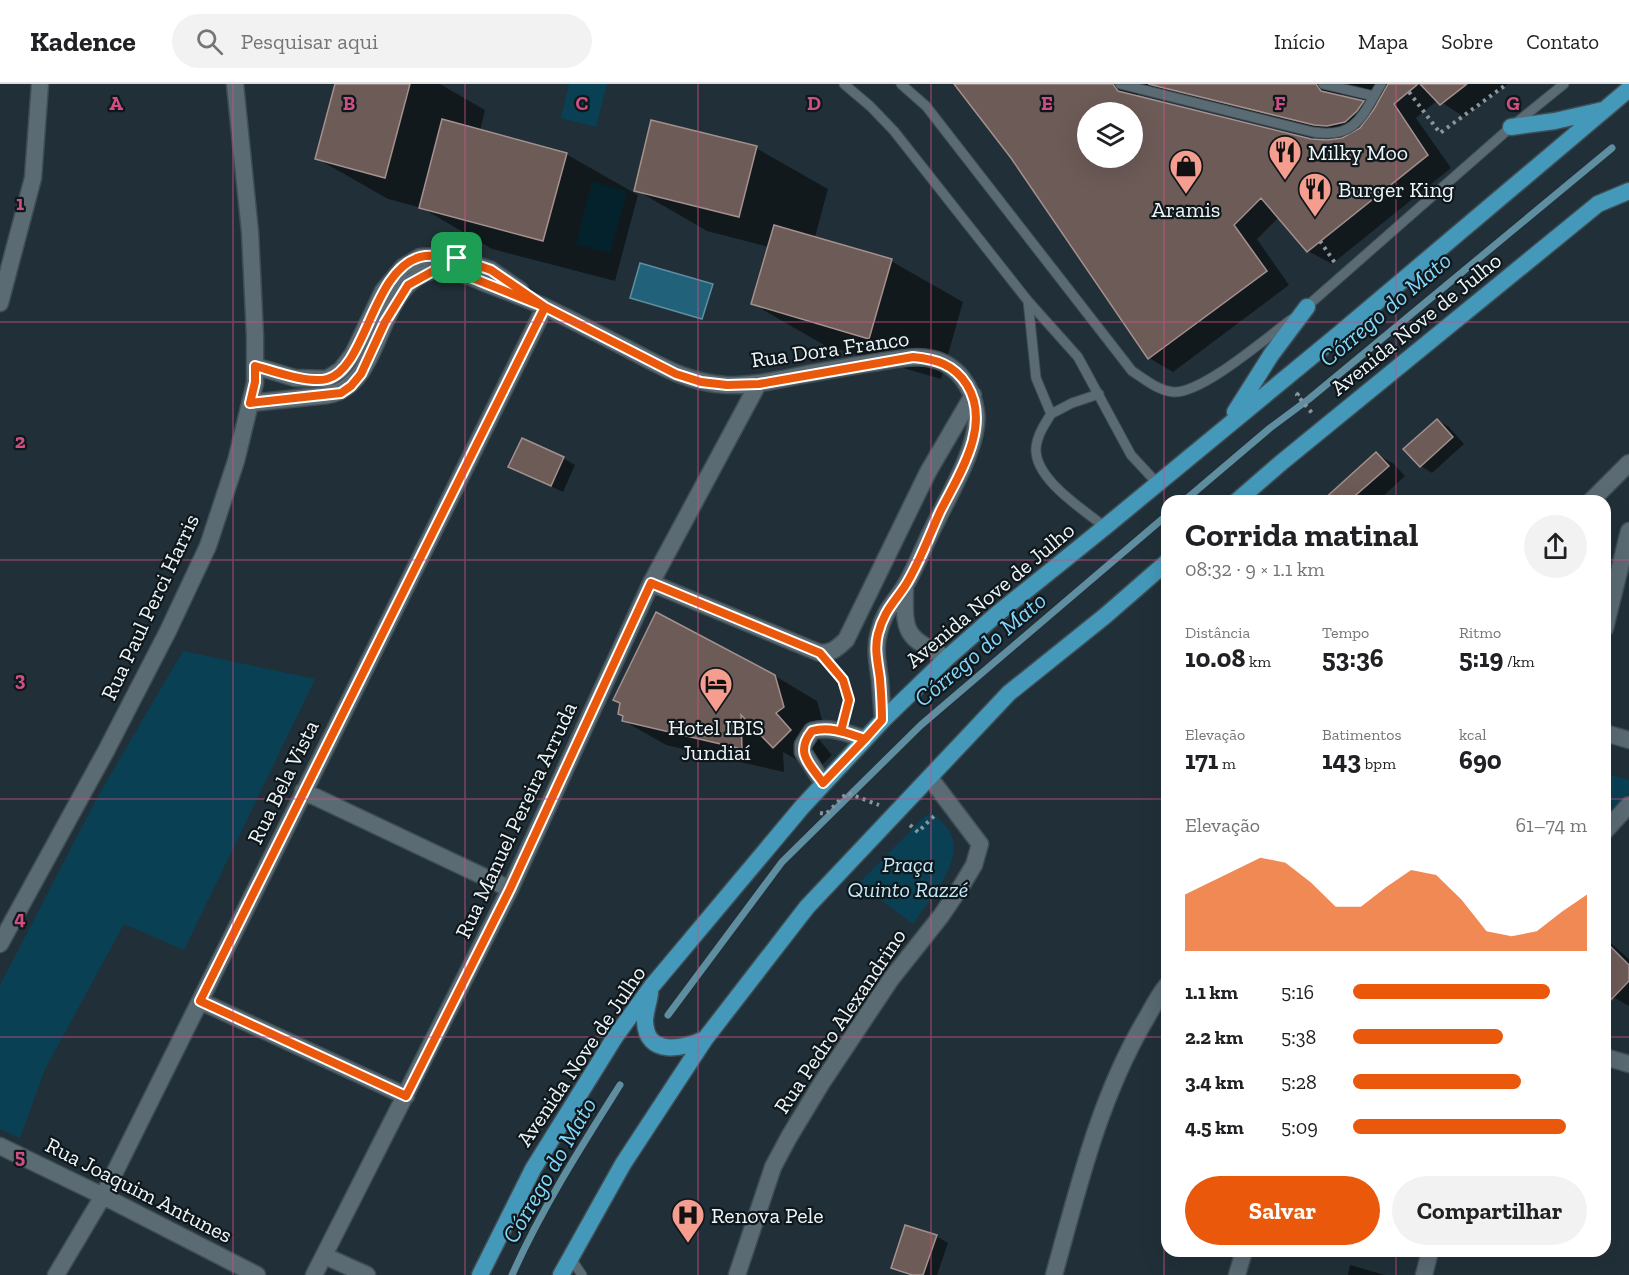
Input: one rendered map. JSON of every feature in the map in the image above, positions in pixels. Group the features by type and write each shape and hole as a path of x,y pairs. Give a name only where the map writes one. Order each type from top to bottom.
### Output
{"main road":[{"name":"Avenida Nove de Julho","path":"480,1275 532,1168 615,1037 652,986 823,783 882,720 997,614 1339,334 1629,89"},
{"path":"1511,127 1555,121 1607,109"},
{"name":"Avenida Nove de Julho","path":"1244,495 1598,204 1629,191"},
{"path":"1227,424 1271,355 1307,307"},
{"path":"561,1275 623,1164 705,1039 807,907 1009,693 1105,616 1161,567"},
{"path":"652,986 645,1020 650,1038 658,1045 676,1048 705,1039"}],"street":[{"path":"0,303 33,178 40,84"},
{"name":"Rua Paul Perci Harris","path":"0,944 106,751 168,630 203,556 236,461 255,382 255,336 250,232 235,84"},
{"name":"Rua Dora Franco","path":"255,366 295,378 327,379 334,375 341,370 353,354 383,291 403,267 420,257 457,258 491,270 545,307"},
{"name":"Rua Dora Franco","path":"250,403 341,393 351,386 361,374 385,322 408,285 435,270 455,271 545,307 676,374 710,383 759,384 913,357 934,359 951,367 974,396"},
{"name":"Rua Bela Vista","path":"56,1275 103,1196 545,307"},
{"name":"Rua Manuel Pereira Arruda","path":"314,1275 510,889 651,583 759,384"},
{"path":"882,720 876,652 878,634 887,609 905,586 970,448 977,416 974,396"},
{"path":"651,583 820,653 835,651 846,640 928,472 974,396"},
{"path":"1597,495 1629,463"},
{"path":"1611,604 1629,531"},
{"path":"905,586 904,616 907,629 913,638 947,658"},
{"path":"823,783 803,752 803,745 812,731 822,728 841,731 865,739"},
{"path":"1611,735 1629,740"},
{"name":"Rua Pedro Alexandrino","path":"737,1275 773,1167 789,1137 821,1084 891,979 941,916 974,865 980,844 930,778"},
{"path":"303,790 510,889"},
{"path":"1611,824 1629,805"},
{"path":"1054,1275 1091,1139 1134,1040 1161,995"},
{"path":"200,1001 406,1096"},
{"path":"1611,1059 1629,1064"},
{"name":"Rua Joaquim Antunes","path":"0,1146 257,1275"},
{"path":"324,1256 367,1275"},
{"path":"1237,1275 1242,1257"},
{"path":"1424,1275 1428,1257"}],"lane":[{"path":"844,84 894,131 1028,301 1078,357 1131,454 1157,483"},
{"path":"901,84 926,106 1132,371 1155,388 1175,392 1191,390 1207,382 1307,307 1511,127 1564,84"},
{"path":"1120,84 1331,135 1348,130 1363,117 1381,84"},
{"path":"1323,84 1374,96"},
{"path":"1028,301 1036,378 1051,414"},
{"path":"1099,394 1072,403 1051,414 1041,428 1036,449 1039,466 1052,483 1106,527"},
{"path":"570,1256 582,1275"}],"path":[{"path":"1409,92 1440,133 1507,84"},
{"path":"1297,395 1312,413"},
{"path":"820,653 843,680 849,700 841,731"},
{"path":"847,793 860,798"}],"green space":[{"path":"569,84 607,84 596,127 561,118"},
{"path":"592,182 627,191 610,253 576,244"},
{"path":"183,651 315,679 184,950 124,924 45,1069 20,1138 0,1129 0,985 98,796"},
{"path":"1611,775 1629,780 1629,793 1611,810"},
{"name":"Praça Quinto Razzé","path":"931,813 946,826 953,839 953,853 942,882 913,924 859,883 925,816"}],"shaded area":[{"path":"640,263 713,284 702,319 630,298"}],"building":[{"path":"335,84 410,84 385,178 315,159"},
{"path":"954,84 1113,84 1118,91 1311,139 1327,140 1342,138 1360,128 1388,84 1418,84 1394,104 1428,155 1307,252 1261,198 1234,225 1267,271 1148,359 1011,158"},
{"path":"1148,84 1316,84 1321,91 1364,101 1345,122 1327,126 1314,125"},
{"path":"1420,84 1467,84 1440,105"},
{"path":"442,119 567,153 543,241 419,208"},
{"path":"651,120 757,146 739,217 634,191"},
{"path":"774,225 892,259 869,339 751,304"},
{"path":"1437,419 1453,437 1420,467 1403,449"},
{"path":"522,438 564,457 551,486 508,467"},
{"path":"1376,452 1389,466 1356,495 1329,495"},
{"path":"656,612 775,675 784,707 776,713 791,730 773,748 741,715 742,749 622,721 623,716 618,714 620,703 613,700"},
{"path":"1611,947 1629,965 1629,981 1611,1000"},
{"path":"905,1225 937,1235 923,1275 912,1275 891,1268"}],"waterway":[{"name":"Córrego do Mato","path":"1191,495 1612,148"},
{"name":"Córrego do Mato","path":"668,1015 782,862 921,725 1161,520"},
{"name":"Córrego do Mato","path":"512,1275 549,1202 620,1085"}],"place":[{"name":"Milky Moo","path":"1285,181"},
{"name":"Aramis","path":"1186,195"},
{"name":"Burger King","path":"1315,218"},
{"name":"Hotel IBIS Jundiaí","path":"716,713"},
{"name":"Renova Pele","path":"688,1244"}],"route":[{"path":"457,258 420,257 403,267 383,291 353,354 341,370 327,379 295,378 255,366 255,382 250,403 341,393 351,386 361,374 385,322 408,285 435,270 455,271 545,307 200,1001 406,1096 510,889 651,583 820,653 843,680 849,700 841,731 865,739 823,783 807,760 803,752 803,745 812,731 822,728 841,731 865,739 882,720 876,652 878,634 887,609 905,586 962,467 975,432 977,416 974,396 964,381 951,367 934,359 913,357 759,384 727,385 701,382 676,374 545,307 491,270 457,258"}]}
